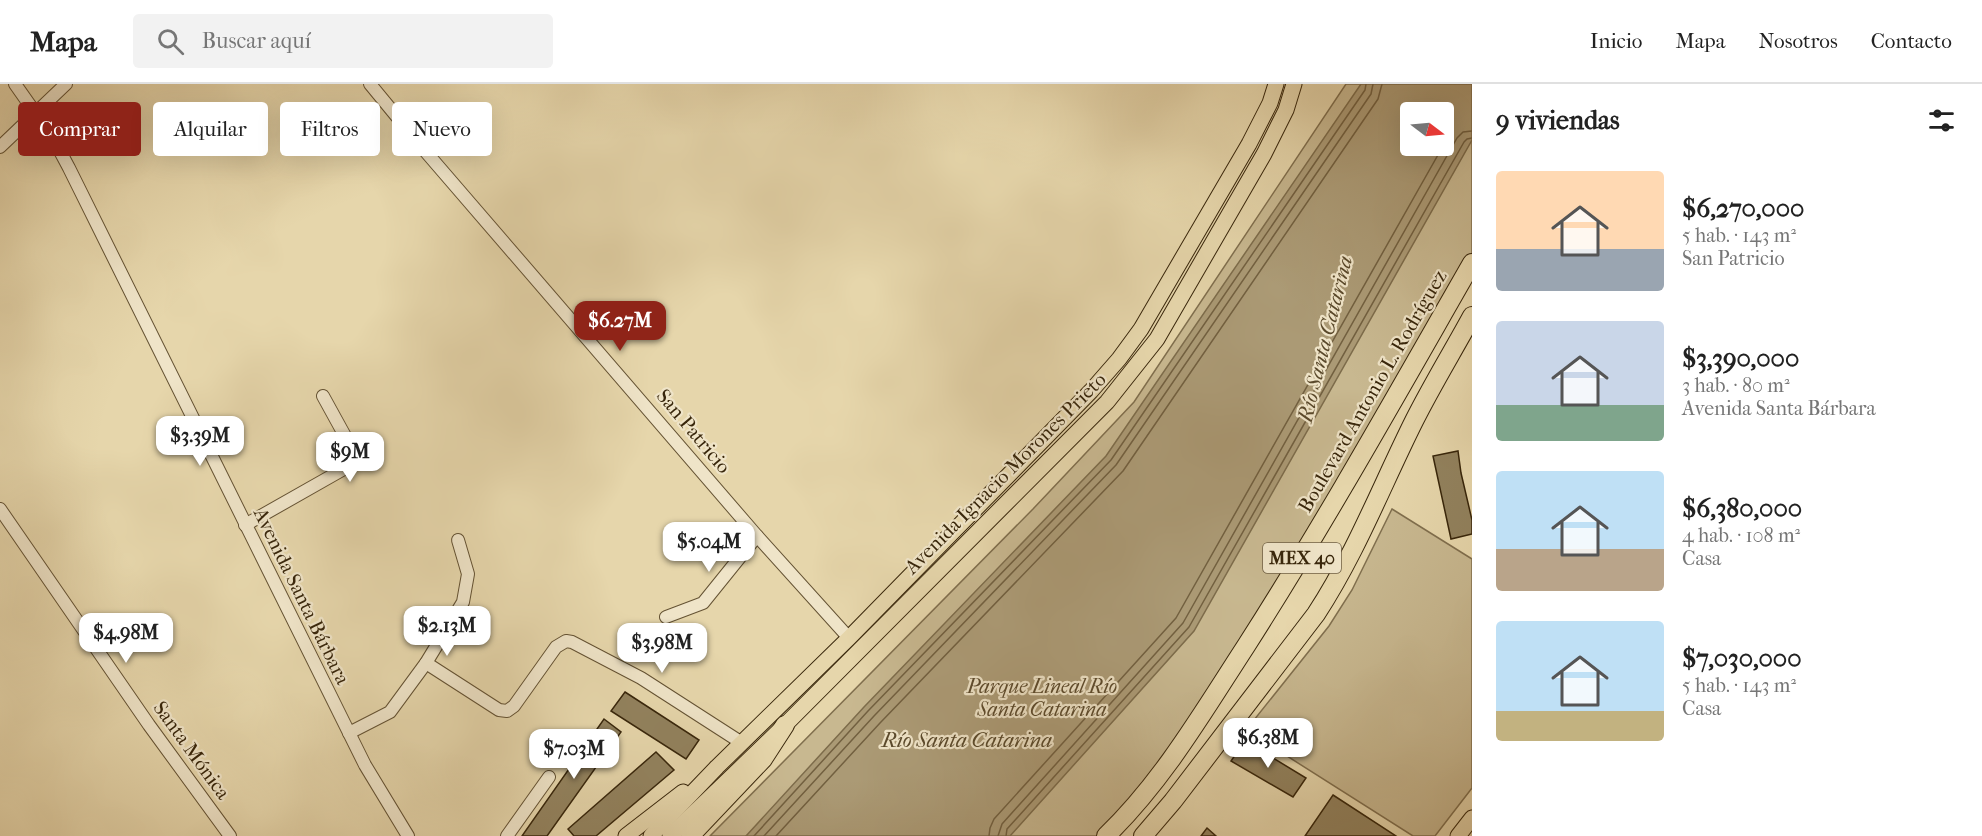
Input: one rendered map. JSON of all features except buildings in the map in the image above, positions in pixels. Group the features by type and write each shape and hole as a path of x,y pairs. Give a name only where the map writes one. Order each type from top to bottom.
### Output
{"highway":[{"name":"Boulevard Antonio L. Rodríguez","path":"1106,836 1125,818 1161,775 1248,643 1352,473 1472,263"},
{"name":"MEX 40","path":"1143,836 1173,801 1332,590 1415,418 1472,316"},
{"path":"696,830 763,759 784,725"}],"main road":[{"name":"Avenida Ignacio Morones Prieto","path":"651,836 717,767 849,638 1091,391 1119,359 1141,329 1249,144 1270,103 1276,84"},
{"name":"Avenida Ignacio Morones Prieto","path":"670,836 1107,402 1157,339 1264,154 1286,110 1294,84"},
{"path":"626,836 717,767"},
{"path":"1458,836 1472,818"}],"street":[{"name":"Avenida Santa Bárbara","path":"15,84 28,102"},
{"path":"48,102 66,84"},
{"name":"San Patricio","path":"370,84 757,536 849,638"},
{"path":"0,147 18,130"},
{"name":"Avenida Santa Bárbara","path":"63,156 364,765 408,836"},
{"path":"245,525 342,470 356,459 323,396"},
{"name":"Santa Mónica","path":"0,509 149,725 230,836"},
{"path":"666,617 703,603 757,536"},
{"path":"349,733 390,712 426,663 463,602 468,574 458,540"},
{"path":"426,663 499,710 507,711 514,706 556,647 566,641 572,642 641,678 742,743"},
{"path":"507,836 549,777"}],"green space":[{"name":"Río Santa Catarina","path":"1346,84 1472,84 1472,262 1183,741 1105,836 710,836 1033,509 1134,402"},
{"path":"1392,509 1472,559 1472,788 1435,836 1413,836 1246,730 1329,626 1352,590"}],"water":[{"name":"Río Santa Catarina","path":"1361,84 1472,84 1472,140 1194,631 1010,836 746,836 864,707 1106,456"}],"park label":[{"name":"Parque Lineal Río Santa Catarina","path":"1042,698"}]}
